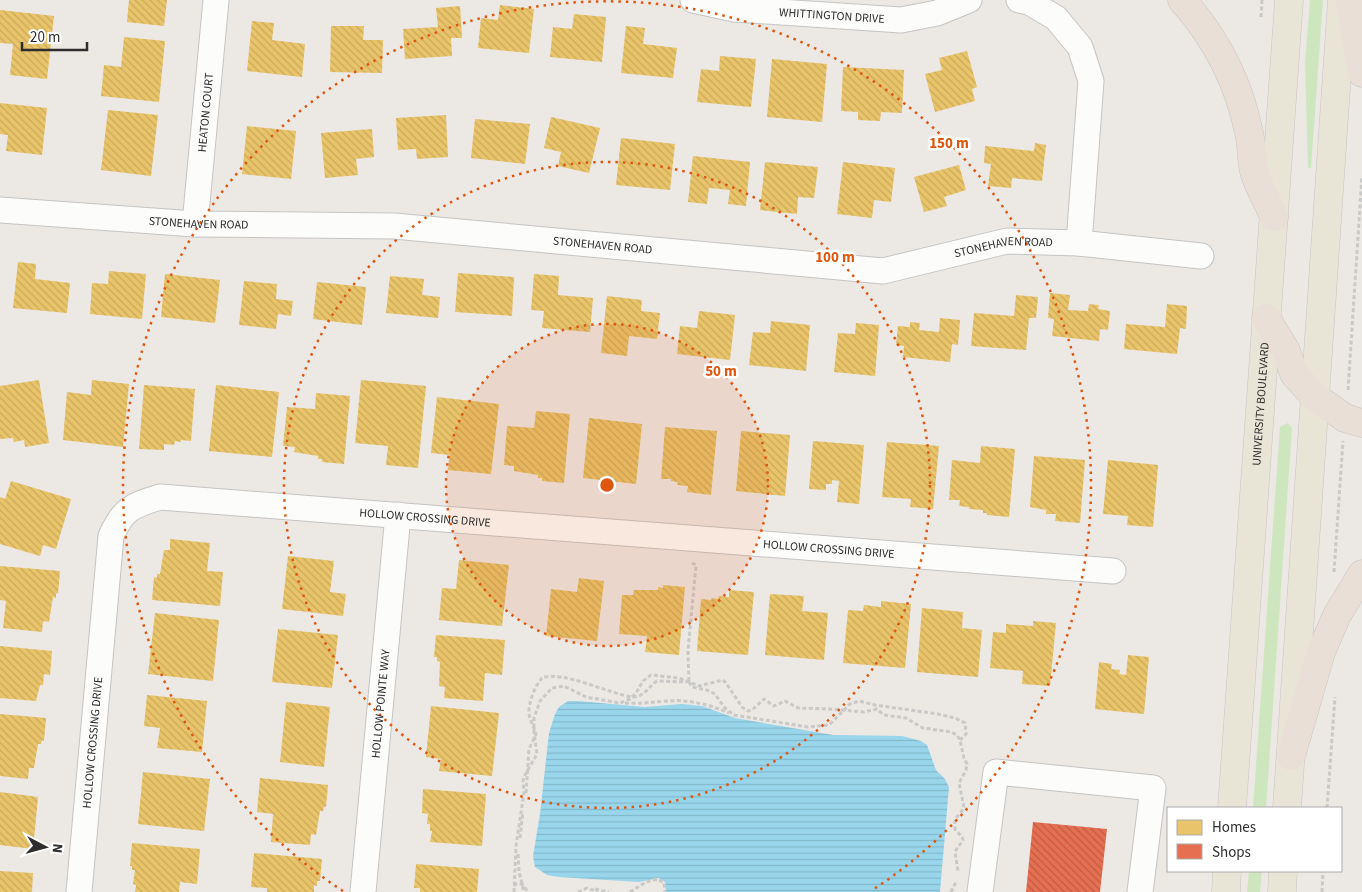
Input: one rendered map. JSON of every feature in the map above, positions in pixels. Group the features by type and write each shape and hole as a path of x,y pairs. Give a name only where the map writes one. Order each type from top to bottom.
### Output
{"highway":[{"path":"1182,0 1213,40 1233,81 1249,133 1254,171 1274,217"},
{"path":"1350,0 1362,73"},
{"path":"1266,318 1286,351 1294,374 1315,397 1354,421"},
{"path":"1291,756 1321,652 1337,615 1362,574"}],"main road":[{"name":"UNIVERSITY BOULEVARD","path":"1232,807 1289,0"},
{"path":"1288,807 1342,0"},
{"path":"1282,892 1283,872"}],"street":[{"name":"HEATON COURT","path":"195,224 216,0"},
{"name":"WHITTINGTON DRIVE","path":"693,0 734,9 902,20 938,13 969,0"},
{"path":"1019,0 1029,2 1056,18 1080,47 1091,81 1079,243"},
{"name":"STONEHAVEN ROAD","path":"0,210 195,224 394,226 883,271 1007,241 1079,243 1201,256"},
{"name":"HOLLOW CROSSING DRIVE","path":"79,892 111,536 119,518 134,504 160,497 1113,571"},
{"name":"HOLLOW POINTE WAY","path":"363,892 398,515"},
{"path":"980,892 996,772 1153,788 1140,892"}],"path":[{"path":"1334,579 1354,421 1362,176"},
{"path":"685,538 684,560 696,564 688,651 689,682 692,687 715,694 728,711 734,715"},
{"path":"619,703 627,702 649,675 679,678 700,686 718,680 724,681 742,707 748,711 752,710 764,699 774,706 785,701 798,708 864,712 877,709 884,714 906,718 923,728 954,733 960,740 967,764 959,783 964,805 963,810 956,816 954,825 955,829 961,834 963,842 955,852 958,872 951,892"},
{"path":"528,892 523,885 519,872 518,849 527,784 529,749 536,734 529,714 530,703 539,682 548,676 565,678 632,697 639,697 645,694 658,681 689,682"},
{"path":"534,727 535,714 540,701 548,691 556,686 568,687 596,700 641,704 670,700 697,703 734,715 815,727 829,725 850,704 859,701 962,720 967,727 965,737 960,740"},
{"path":"1328,807 1335,696"},
{"path":"514,892 516,846 524,793 523,781 537,754 534,739"},
{"path":"1322,892 1323,872"},
{"path":"630,892 646,882 658,879 664,883 665,892"},
{"path":"514,885 517,883 523,885"},
{"path":"522,892 523,885"},
{"path":"578,892 585,889 609,892"},
{"path":"591,889 598,892"}],"green space":[{"path":"1310,0 1323,0 1311,168 1308,168 1305,62"},
{"path":"1288,423 1292,428 1266,807 1253,807 1280,427"},
{"path":"1249,872 1262,872 1260,892 1247,892"}],"water":[{"path":"568,701 645,707 682,704 702,706 735,718 833,735 902,736 921,741 927,745 936,770 945,779 949,787 940,892 666,892 665,882 659,878 639,882 547,875 535,867 533,856 540,814 549,733 559,707"}],"building: Homes":[{"path":"129,0 167,0 164,26 127,22"},
{"path":"500,5 534,9 529,53 478,48 481,18 498,20"},
{"path":"460,6 462,38 451,38 452,56 405,59 403,29 438,27 436,8"},
{"path":"0,10 54,16 47,79 10,75 13,44 0,43"},
{"path":"574,14 606,17 602,62 550,57 553,27 572,29"},
{"path":"252,21 274,23 272,40 305,44 302,77 247,71"},
{"path":"331,26 364,26 363,40 383,40 382,73 330,72"},
{"path":"626,26 645,28 643,44 677,48 673,78 621,73"},
{"path":"124,37 165,41 159,102 101,96 104,65 121,67"},
{"path":"967,51 977,87 972,89 975,101 935,112 925,74 942,70 939,58"},
{"path":"720,56 756,59 751,107 697,102 701,69 719,71"},
{"path":"772,59 827,64 822,122 767,117"},
{"path":"843,67 904,70 902,113 881,112 880,121 858,120 858,112 841,111"},
{"path":"0,103 47,108 42,155 6,151 8,135 0,134"},
{"path":"108,110 158,115 151,176 101,170"},
{"path":"446,115 448,157 417,159 416,149 398,150 396,118"},
{"path":"551,117 600,128 589,173 558,166 561,152 544,148"},
{"path":"475,119 530,124 525,164 471,158"},
{"path":"247,126 296,131 291,179 242,174"},
{"path":"372,129 374,157 356,159 358,175 325,178 321,133"},
{"path":"621,138 675,144 670,190 616,185"},
{"path":"1035,143 1046,145 1042,181 1012,178 1011,188 988,186 991,164 984,163 985,146 1034,151"},
{"path":"693,156 750,162 746,206 728,204 730,190 709,188 707,204 688,202"},
{"path":"765,162 818,167 814,198 798,197 797,214 760,210"},
{"path":"843,162 895,168 891,202 874,200 872,218 837,214"},
{"path":"959,165 966,190 944,197 947,206 924,212 914,177"},
{"path":"18,262 36,264 35,279 70,283 67,313 13,308"},
{"path":"109,271 146,274 142,319 90,314 92,283 108,284"},
{"path":"458,273 514,277 512,316 455,312"},
{"path":"165,274 220,280 215,323 161,317"},
{"path":"534,274 559,276 558,295 593,298 590,332 542,328 544,311 531,310"},
{"path":"390,276 424,279 422,295 440,297 438,318 386,313"},
{"path":"244,281 277,284 276,299 293,301 291,316 278,314 276,329 239,325"},
{"path":"317,282 366,287 362,325 313,319"},
{"path":"1050,293 1070,295 1068,310 1088,311 1089,304 1099,305 1098,309 1110,311 1108,330 1100,329 1099,341 1052,336 1054,319 1048,318"},
{"path":"1016,295 1038,297 1036,318 1029,318 1026,350 971,346 974,313 1014,316"},
{"path":"607,296 642,300 641,311 660,313 657,339 629,336 627,356 601,353"},
{"path":"1167,304 1187,306 1186,329 1180,328 1177,354 1124,349 1126,324 1165,327"},
{"path":"699,311 735,315 730,360 677,354 680,326 697,328"},
{"path":"940,318 960,320 958,345 952,344 950,362 903,357 904,346 896,345 898,326 910,327 910,322 920,323 919,330 939,332"},
{"path":"771,321 810,325 806,371 749,365 753,332 770,333"},
{"path":"856,323 879,325 875,376 834,372 838,333 855,334"},
{"path":"39,380 49,443 25,447 24,440 14,442 13,438 0,439 0,386"},
{"path":"92,380 129,384 123,447 63,440 67,392 91,395"},
{"path":"361,380 426,386 418,468 386,465 388,446 355,443"},
{"path":"144,385 195,389 191,441 175,441 174,445 164,444 164,450 139,449"},
{"path":"216,385 279,392 272,457 209,451"},
{"path":"316,393 350,396 344,464 322,462 322,459 318,459 318,456 294,452 295,447 283,446 287,407 315,409"},
{"path":"437,397 499,404 491,474 448,470 450,455 431,453"},
{"path":"536,411 570,414 564,483 542,481 542,478 538,478 538,475 514,471 514,466 504,465 507,426 534,428"},
{"path":"589,418 642,424 636,484 583,478"},
{"path":"665,427 717,431 711,495 687,492 688,486 677,485 678,482 671,481 671,479 661,479"},
{"path":"741,431 790,435 785,496 736,491"},
{"path":"813,441 864,445 859,504 837,502 839,481 832,480 832,484 826,484 826,490 809,489"},
{"path":"887,442 939,446 933,509 910,507 911,499 882,497"},
{"path":"981,446 1015,449 1009,517 987,515 987,513 983,513 983,510 959,506 960,500 949,500 952,460 980,463"},
{"path":"1034,456 1085,460 1080,523 1055,521 1056,514 1046,514 1046,510 1030,507"},
{"path":"1108,460 1158,465 1153,527 1127,525 1128,516 1103,514"},
{"path":"11,481 71,499 56,549 43,545 40,556 0,544 0,497 5,499"},
{"path":"170,539 210,543 207,571 223,572 220,606 152,600 154,577 157,578 157,574 160,574 164,550 170,550"},
{"path":"288,556 334,561 330,592 346,594 343,616 282,609"},
{"path":"459,560 509,565 502,626 439,620 442,588 456,589"},
{"path":"0,566 60,571 58,594 56,593 56,598 53,597 49,622 43,621 42,632 3,628 6,601 0,600"},
{"path":"579,578 604,581 597,641 546,636 551,589 577,592"},
{"path":"663,585 685,587 679,655 645,652 647,636 619,634 622,595 633,595 634,590 658,590 658,587 663,588"},
{"path":"729,590 754,592 748,655 697,651 701,599 718,599 719,596 729,597"},
{"path":"770,594 804,596 802,611 828,613 824,660 765,655"},
{"path":"881,601 911,604 905,668 843,663 848,610 863,611 864,605 881,607"},
{"path":"922,608 963,612 962,628 982,630 978,677 917,672"},
{"path":"155,613 219,620 213,681 148,674"},
{"path":"1033,621 1056,623 1050,686 1022,684 1023,671 990,668 993,632 1006,633 1006,624 1033,626"},
{"path":"278,629 338,635 332,688 272,682"},
{"path":"436,635 505,640 502,675 485,673 483,701 444,698 445,687 439,686 440,662 437,661 437,657 434,657"},
{"path":"0,646 52,651 50,675 44,674 43,685 40,685 36,701 0,698"},
{"path":"1128,655 1149,657 1144,714 1095,709 1099,662 1112,664 1111,669 1120,670 1119,674 1126,675"},
{"path":"147,695 207,701 202,752 157,748 160,728 144,726"},
{"path":"286,702 330,707 324,767 280,762"},
{"path":"431,706 499,713 492,776 439,771 441,759 426,757"},
{"path":"0,714 46,718 44,741 42,740 41,744 38,744 34,768 29,768 28,779 0,776"},
{"path":"143,772 210,779 204,831 138,824"},
{"path":"260,778 328,785 326,807 324,807 323,811 320,811 316,835 311,834 310,845 271,842 273,814 257,812"},
{"path":"423,789 486,794 482,846 430,842 432,831 430,831 430,824 427,824 428,814 422,813"},
{"path":"0,792 38,797 33,849 0,845"},
{"path":"132,843 200,849 197,884 180,882 179,892 135,892 136,885 133,884 135,870 132,870 132,866 130,866"},
{"path":"254,853 322,859 320,881 317,881 317,886 314,885 314,892 267,892 267,888 251,887"},
{"path":"416,864 479,869 477,892 420,892 420,888 414,888"},
{"path":"0,871 33,873 32,892 0,892"}],"building: Shops":[{"path":"1033,822 1107,829 1100,892 1026,892"}]}
